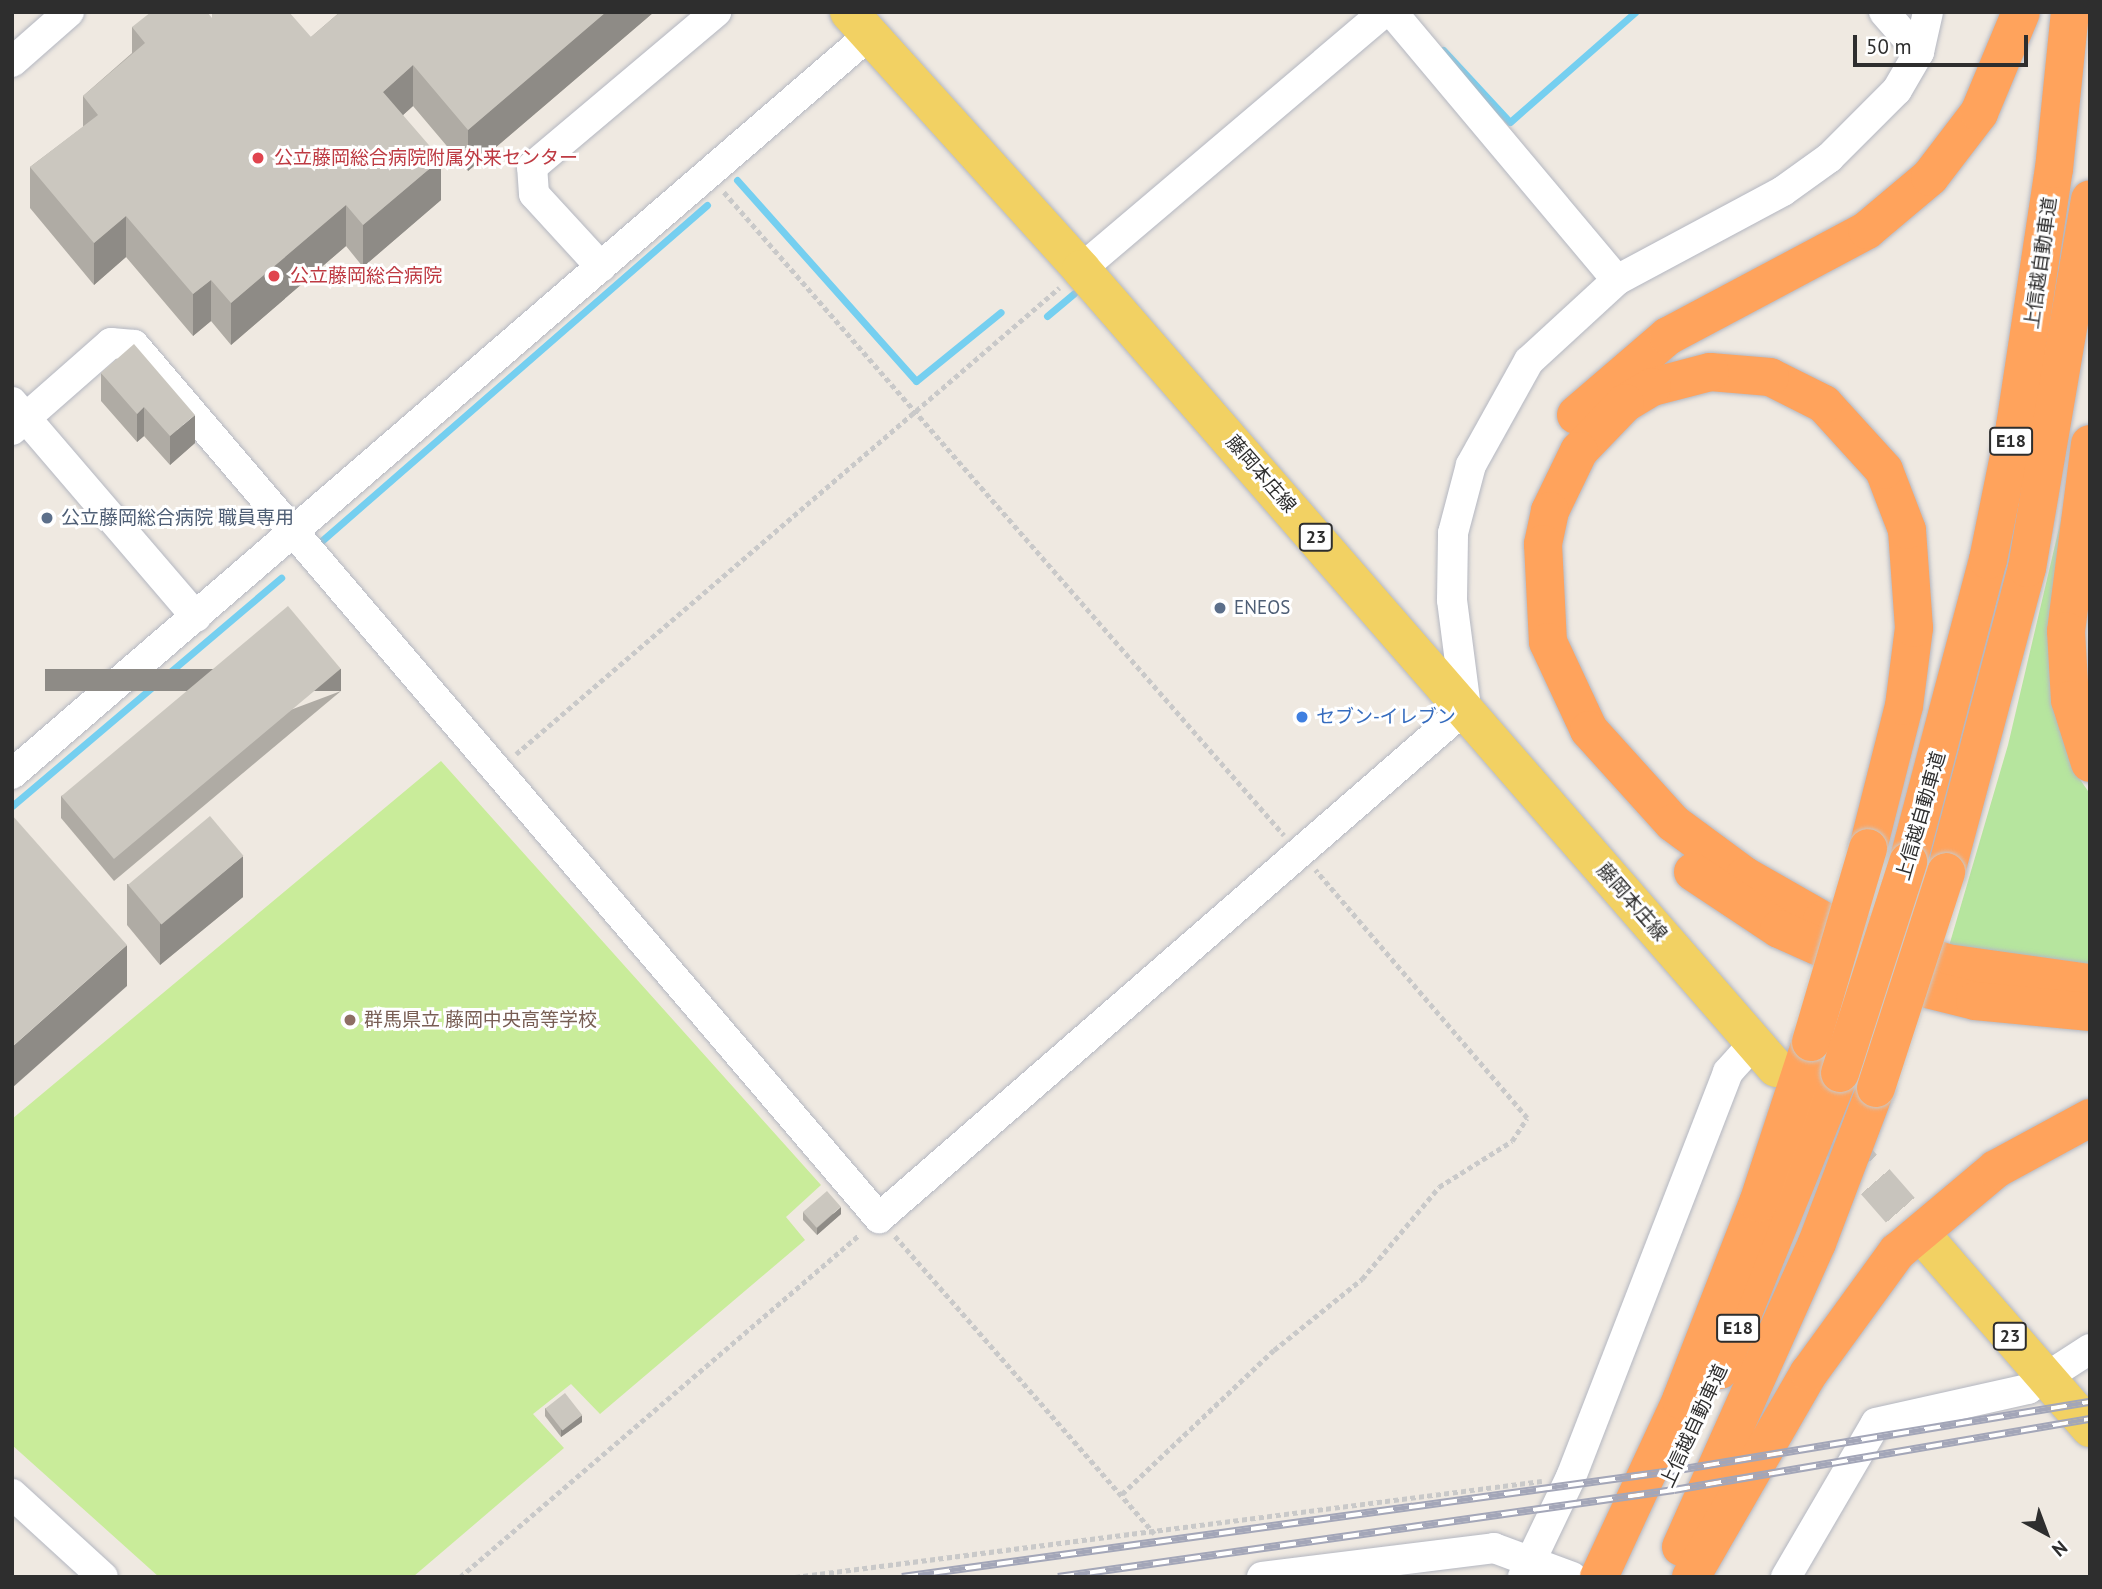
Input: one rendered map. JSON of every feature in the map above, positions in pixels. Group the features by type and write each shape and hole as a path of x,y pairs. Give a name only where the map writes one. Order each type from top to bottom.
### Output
{"highway":[{"path":"2021,12 1979,113 1947,158 1899,204 1825,254 1668,336 1583,406 1530,498 1518,603 1531,665 1579,761 1633,821 1715,888 1814,947 1895,981 1975,1001 2090,1012"},
{"name":"上信越自動車道","path":"1620,1577 1714,1384 1840,1073 1908,862 1969,637 2014,426 2050,196 2070,12"},
{"name":"上信越自動車道","path":"1666,1577 1755,1389 1876,1088 1946,872 2027,568 2090,199"},
{"path":"1598,1577 1681,1400 1758,1203 1811,1042 1868,848 1904,706 1914,628 1912,562 1888,480 1846,422 1789,384 1710,372 1652,387 1625,403 1579,451 1550,512 1543,544 1548,642 1589,730 1673,823 1745,876 1822,920 1947,963 2090,983"},
{"path":"2090,444 2066,631 2070,700 2090,763"},
{"path":"1690,1577 1809,1373 1897,1252 1987,1175 2090,1118"}],"main road":[{"name":"藤岡本庄線","path":"859,23 1082,269 1466,708 1765,1056"},
{"name":"23","path":"1930,1244 2090,1428"}],"street":[{"path":"12,62 69,12"},
{"path":"601,267 534,194 533,167 716,12"},
{"path":"1082,269 1384,12"},
{"path":"1392,12 1617,280"},
{"path":"1884,12 1919,52"},
{"path":"196,617 17,417 111,343 123,340 296,532 879,1218 1302,855 1466,708 1452,600 1453,546 1471,465 1529,361 1617,280 1783,191 1829,158 1897,90 1919,52 1928,12"},
{"path":"12,774 601,267 707,173 859,23"},
{"path":"1528,1568 1570,1477 1728,1072 1765,1056"},
{"path":"1786,1577 1835,1488 1876,1423 2047,1380 2090,1349"},
{"path":"12,1493 103,1577"},
{"path":"1262,1577 1494,1548 1528,1568 1572,1577"}],"path":[{"path":"707,173 1302,855 1527,1118 1512,1141 1439,1187 1362,1279 1274,1350 1122,1494"},
{"path":"496,770 1082,269"},
{"path":"460,1577 879,1218 1122,1494 1154,1534"},
{"path":"794,1577 1154,1534 1570,1477"}],"green space":[{"path":"2064,507 2077,775 2090,794 2090,964 1949,946 2008,745"},
{"name":"群馬県立 藤岡中央高等学校","path":"441,761 821,1185 786,1217 805,1240 600,1414 571,1384 533,1414 564,1448 414,1576 159,1577 12,1445 12,1119"}],"building":[{"path":"151,12 207,12 212,18 212,12 289,12 311,37 340,12 606,12 468,130 413,65 383,92 441,159 363,225 346,205 231,303 211,280 193,294 126,216 94,243 30,167 98,115 83,96 145,43 132,27"},
{"path":"134,344 195,415 170,436 144,407 137,414 101,373"},
{"path":"288,606 341,669 114,859 61,796"},
{"path":"12,815 127,945 12,1047"},
{"path":"210,816 243,856 161,925 128,885"},
{"path":"827,1191 841,1207 817,1228 803,1212"},
{"path":"565,1393 582,1415 563,1430 545,1408"}],"waterway":[{"path":"1443,50 1510,122 1635,12"},
{"path":"737,180 916,381 1001,312"},
{"path":"318,544 707,205"},
{"path":"1047,316 1074,293"},
{"path":"12,806 281,578"}],"tunnel":[{"path":"1800,1096 1930,1244"}],"railway":[{"path":"902,1577 1672,1471 2090,1402"},
{"path":"1058,1577 1674,1490 2090,1419"}],"place":[{"name":"公立藤岡総合病院附属外来センター","path":"258,158"},
{"name":"公立藤岡総合病院","path":"274,276"},
{"name":"公立藤岡総合病院 職員専用","path":"47,518"},
{"name":"ENEOS","path":"1220,608"},
{"name":"セブン-イレブン","path":"1302,717"},
{"name":"群馬県立 藤岡中央高等学校","path":"350,1020"}]}
